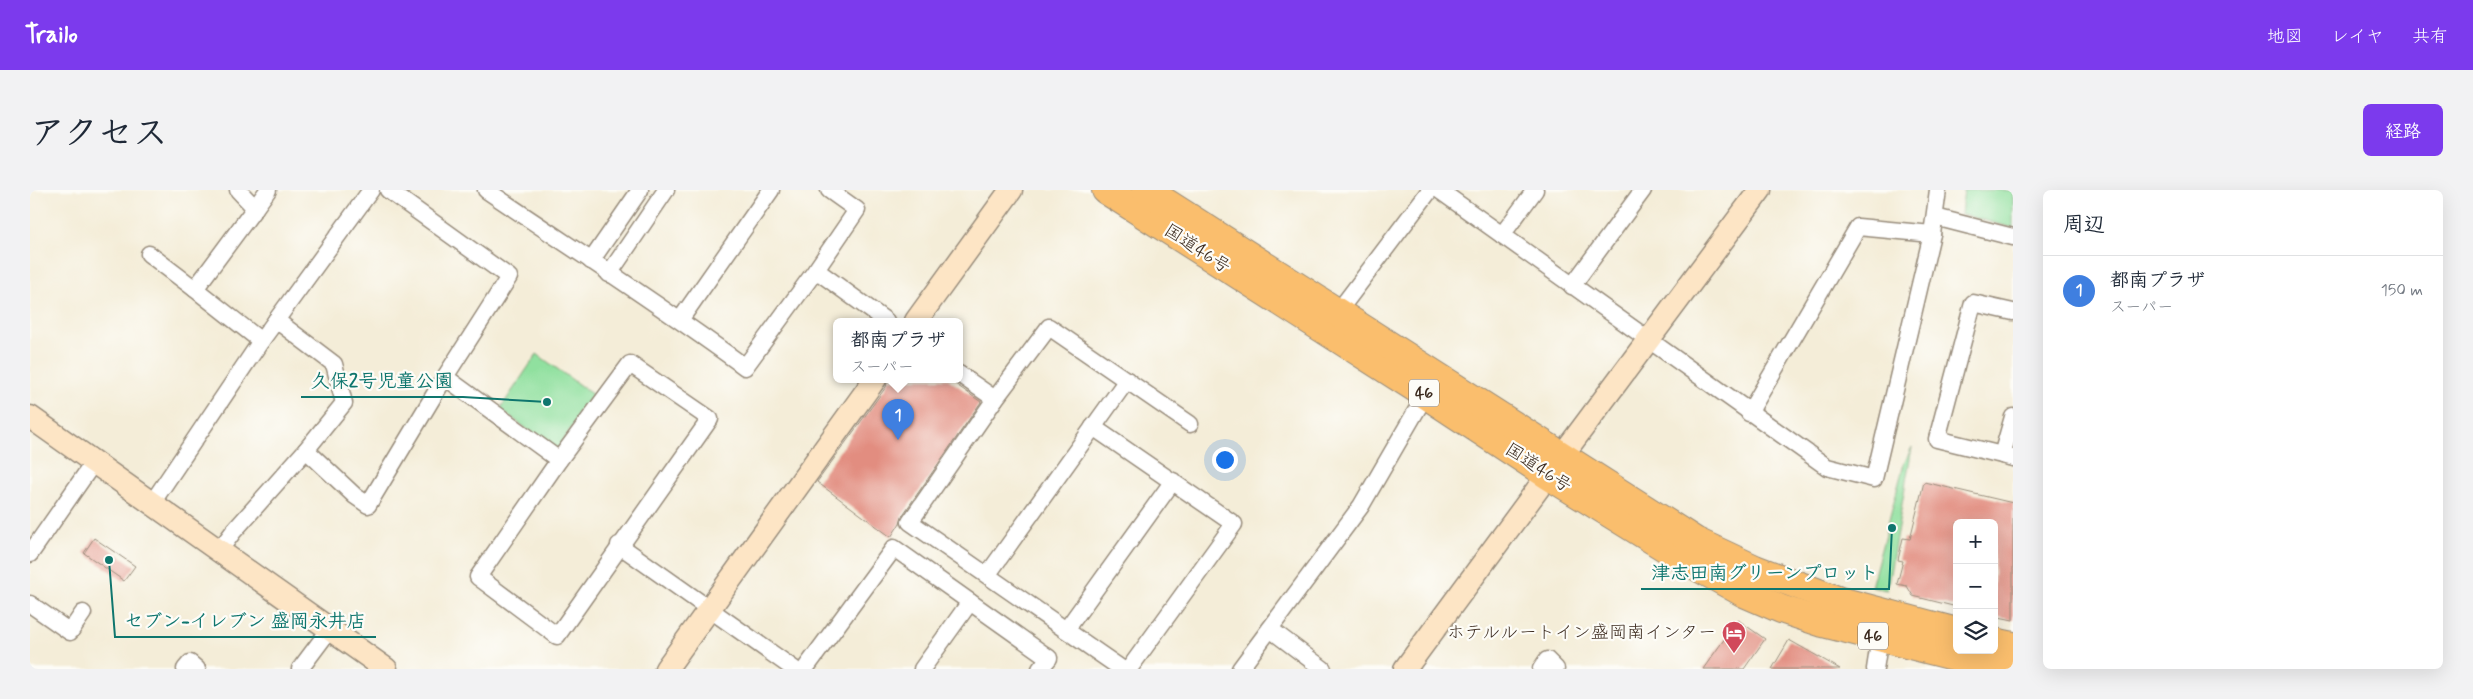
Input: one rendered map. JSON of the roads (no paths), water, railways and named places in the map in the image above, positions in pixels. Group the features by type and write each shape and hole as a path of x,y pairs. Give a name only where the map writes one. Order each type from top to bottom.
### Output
{"highway":[{"name":"国道46号","path":"1106,190 1431,385 1555,466 1686,561 1744,592 1806,617 2005,669"},
{"name":"国道46号","path":"1146,190 1337,313 1431,385"},
{"name":"国道46号","path":"1555,466 1695,541 1755,569 1840,601 1953,631"},
{"path":"1998,643 2013,646"}],"street":[{"path":"238,190 255,208"},
{"path":"195,289 268,190"},
{"path":"152,503 261,341 371,190"},
{"path":"306,450 355,496 368,505 445,377 509,277 388,190"},
{"path":"486,190 680,320 746,367 857,210 829,190"},
{"path":"591,261 640,190"},
{"path":"609,274 666,190"},
{"path":"680,320 772,190"},
{"path":"918,318 1011,190"},
{"path":"1337,313 1430,190"},
{"path":"1439,190 1827,468 1874,479 1932,234 1938,190"},
{"path":"1502,235 1535,190"},
{"path":"1572,286 1643,190"},
{"path":"1405,669 1760,190"},
{"path":"1935,217 2013,237"},
{"path":"1750,413 1858,227 1932,234"},
{"path":"150,254 261,341"},
{"path":"816,270 882,318"},
{"path":"2013,312 1973,303 1937,439 2008,456 2013,416"},
{"path":"219,551 233,532 306,450 344,403 334,364 276,320"},
{"path":"1122,669 988,574 910,522 994,399 1049,327 1190,424"},
{"path":"630,364 710,419 557,636 478,577 559,460 630,364"},
{"path":"445,377 559,460"},
{"path":"963,377 994,399"},
{"path":"988,574 1127,380"},
{"path":"666,669 708,608 872,383"},
{"path":"1240,669 1360,506 1431,385"},
{"path":"30,417 386,669"},
{"path":"1093,427 1234,524 1129,669"},
{"path":"33,544 94,462"},
{"path":"1066,630 1173,481"},
{"path":"620,545 794,669"},
{"path":"805,669 894,548 1049,658 1040,669"},
{"path":"922,669 970,602"},
{"path":"30,604 70,632 83,613"},
{"path":"300,669 330,629"},
{"path":"1270,629 1323,669"},
{"path":"1875,669 1880,637"},
{"path":"1541,669 1547,660 1556,669"},
{"path":"185,669 190,663 197,669"}],"place":[{"name":"久保2号児童公園","path":"547,402"},
{"name":"都南プラザ","path":"898,440"},
{"name":"津志田南グリーンプロット","path":"1892,528"},
{"name":"セブン-イレブン 盛岡永井店","path":"109,560"},
{"name":"ホテルルートイン盛岡南インター","path":"1734,654"}]}
